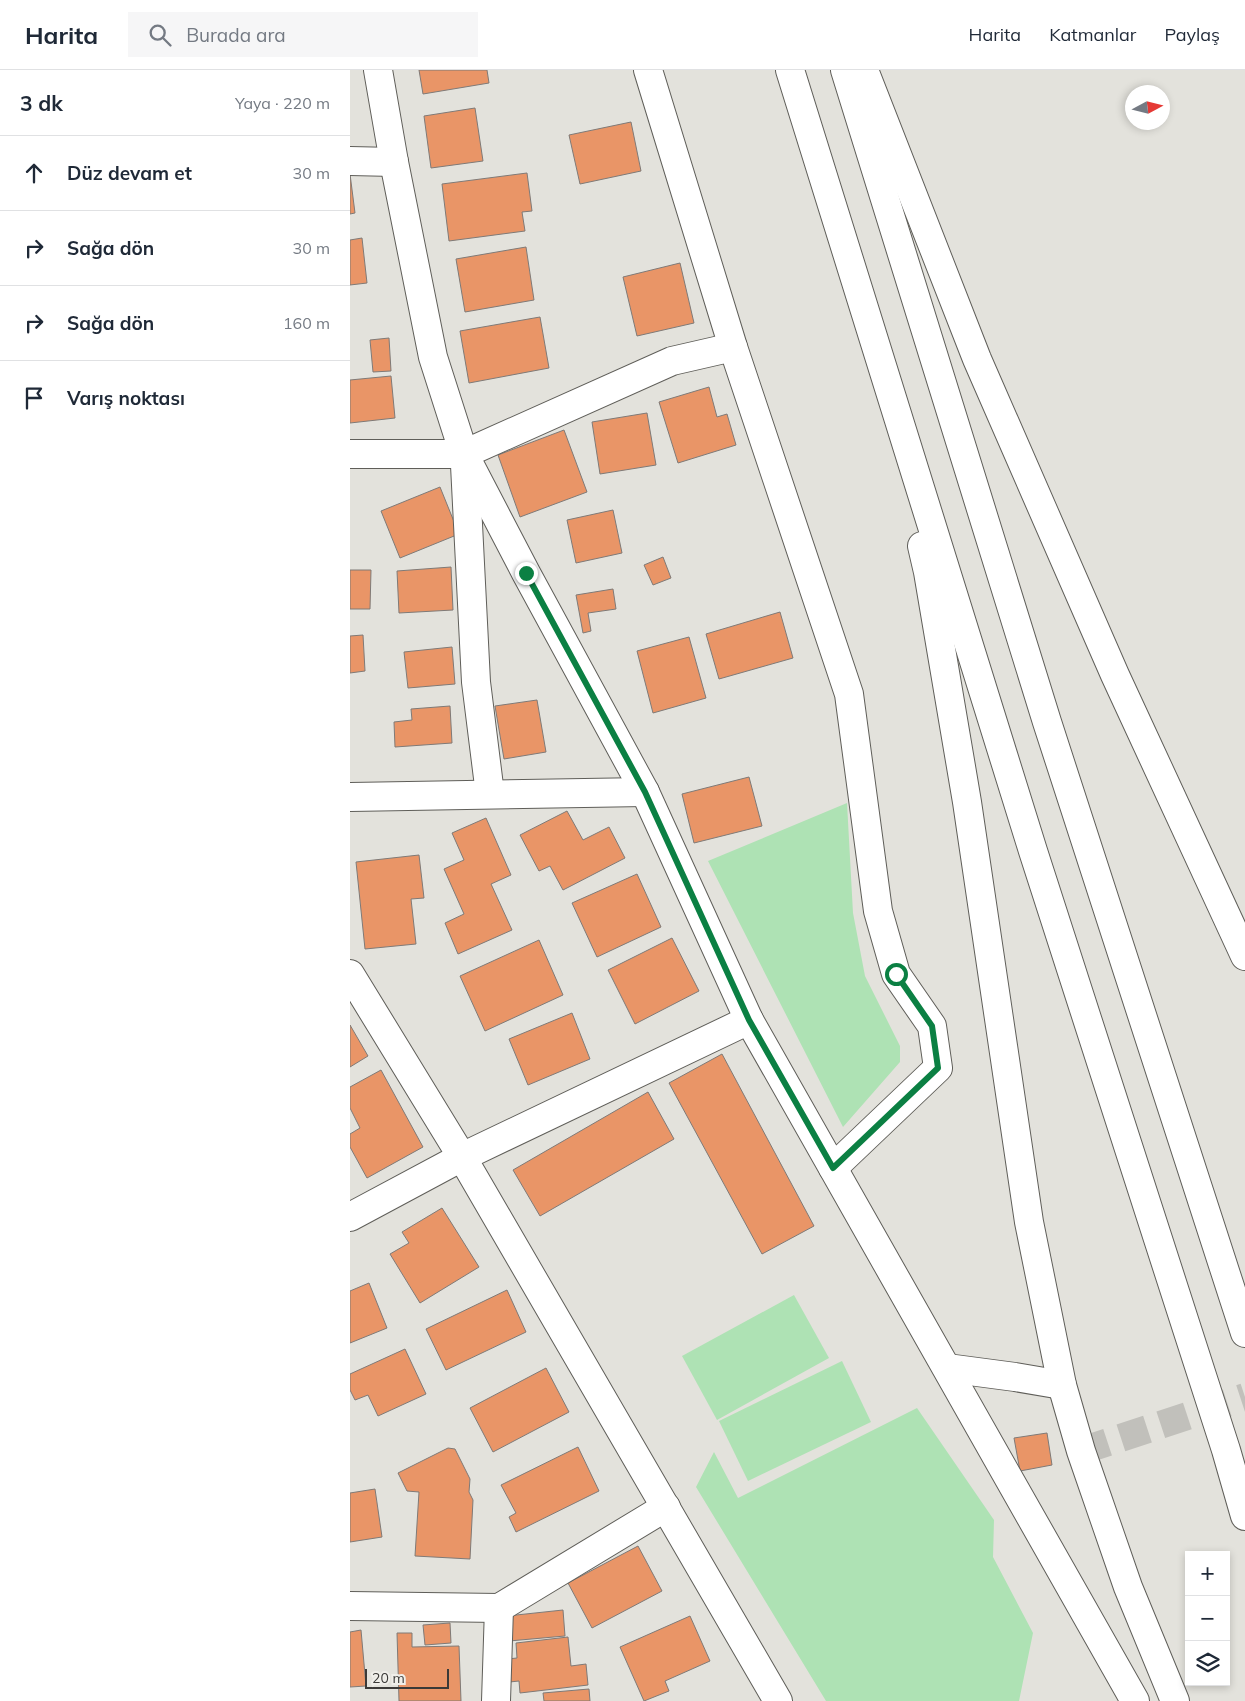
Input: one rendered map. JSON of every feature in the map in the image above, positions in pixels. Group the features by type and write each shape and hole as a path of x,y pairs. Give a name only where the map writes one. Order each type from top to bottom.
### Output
{"main road":[{"path":"378,70 394,162 433,357 464,454 526,573 645,792 749,1020 1135,1701"},
{"path":"648,70 733,347 849,694 878,911 896,974 932,1026 938,1068 833,1168"},
{"path":"790,70 1027,832 1223,1440 1245,1516"},
{"path":"845,70 1047,722 1245,1333"},
{"path":"864,70 977,360 1115,676 1245,956"},
{"path":"350,161 394,162"},
{"path":"874,337 928,572 967,802 1029,1222 1062,1385 1081,1451 1128,1587 1175,1701"},
{"path":"350,454 464,454 672,361 733,347"},
{"path":"464,454 476,682 490,794"},
{"path":"350,797 645,792"},
{"path":"350,974 462,1157 778,1701"},
{"path":"350,1217 462,1157 749,1020"},
{"path":"947,1368 1062,1385"},
{"path":"350,1606 499,1608 666,1507"},
{"path":"496,1701 499,1608"}],"green space":[{"path":"847,803 853,913 865,976 900,1046 900,1062 843,1127 708,861"},
{"path":"794,1295 829,1358 717,1420 682,1356"},
{"path":"842,1361 871,1422 748,1481 719,1421"},
{"path":"917,1408 994,1520 993,1557 1033,1633 1019,1701 826,1701 696,1487 714,1452 738,1498"}],"building":[{"path":"419,70 487,70 489,83 423,94"},
{"path":"475,108 483,161 431,168 424,116"},
{"path":"631,122 641,171 580,184 569,135"},
{"path":"527,173 532,211 522,212 525,231 449,241 442,184"},
{"path":"350,174 355,213 350,214"},
{"path":"362,238 367,283 350,285 350,240"},
{"path":"526,247 534,300 465,312 456,259"},
{"path":"680,263 694,323 637,336 623,277"},
{"path":"540,317 549,368 469,383 460,331"},
{"path":"389,338 391,371 373,372 370,340"},
{"path":"391,376 395,418 350,423 350,380"},
{"path":"709,387 717,417 727,414 736,445 678,463 659,402"},
{"path":"647,413 656,465 600,474 592,422"},
{"path":"564,430 587,492 520,517 498,455"},
{"path":"440,487 459,534 400,558 381,511"},
{"path":"613,510 622,553 576,563 567,520"},
{"path":"663,557 671,578 653,585 644,565"},
{"path":"451,567 453,610 399,613 397,571"},
{"path":"350,570 371,570 370,609 350,609"},
{"path":"613,589 616,609 588,613 591,631 583,633 576,595"},
{"path":"780,612 793,658 719,679 706,634"},
{"path":"363,635 365,671 350,673 350,636"},
{"path":"689,637 706,698 653,713 637,651"},
{"path":"452,647 455,684 408,688 404,652"},
{"path":"537,700 546,752 504,759 495,706"},
{"path":"450,706 452,743 395,747 394,722 412,720 411,709"},
{"path":"749,777 762,826 694,843 682,794"},
{"path":"567,811 583,840 609,827 625,858 563,890 550,866 539,871 520,835"},
{"path":"486,818 511,875 491,884 512,930 458,954 445,923 464,914 444,869 464,860 452,833"},
{"path":"419,855 424,898 411,899 416,944 365,949 356,862"},
{"path":"637,874 661,927 597,957 572,903"},
{"path":"672,938 699,991 635,1024 608,970"},
{"path":"539,940 563,995 485,1031 460,976"},
{"path":"572,1013 590,1059 528,1085 509,1039"},
{"path":"350,1025 368,1056 350,1067"},
{"path":"722,1054 814,1226 762,1254 669,1083"},
{"path":"381,1070 423,1147 367,1178 350,1147 350,1134 360,1128 350,1108 350,1087"},
{"path":"648,1092 674,1139 540,1216 513,1170"},
{"path":"442,1208 479,1267 420,1303 390,1254 409,1243 402,1232"},
{"path":"369,1283 387,1328 350,1343 350,1291"},
{"path":"507,1290 526,1332 446,1370 426,1329"},
{"path":"405,1349 426,1394 378,1416 368,1395 355,1400 350,1390 350,1374"},
{"path":"546,1368 569,1412 493,1452 470,1408"},
{"path":"1047,1433 1052,1465 1020,1471 1014,1438"},
{"path":"578,1447 599,1491 516,1532 509,1517 516,1513 501,1485"},
{"path":"448,1448 455,1449 470,1479 469,1492 473,1500 470,1559 415,1556 419,1492 407,1491 398,1473"},
{"path":"375,1489 382,1537 350,1542 350,1493"},
{"path":"638,1546 662,1591 592,1628 568,1583"},
{"path":"563,1610 565,1636 509,1641 507,1616"},
{"path":"690,1616 710,1661 665,1681 669,1691 644,1701 620,1647"},
{"path":"450,1623 451,1643 425,1645 423,1625"},
{"path":"361,1630 366,1686 350,1687 350,1632"},
{"path":"397,1633 412,1633 412,1647 459,1646 461,1701 399,1701"},
{"path":"568,1637 571,1666 586,1664 588,1685 520,1693 519,1681 500,1683 498,1660 517,1658 516,1643"},
{"path":"589,1689 590,1701 544,1701 543,1693"}],"tunnel":[{"path":"1081,1451 1245,1397"}],"route":[{"path":"526,573 645,792 749,1020 833,1168 938,1068 932,1026 896,974"}]}
